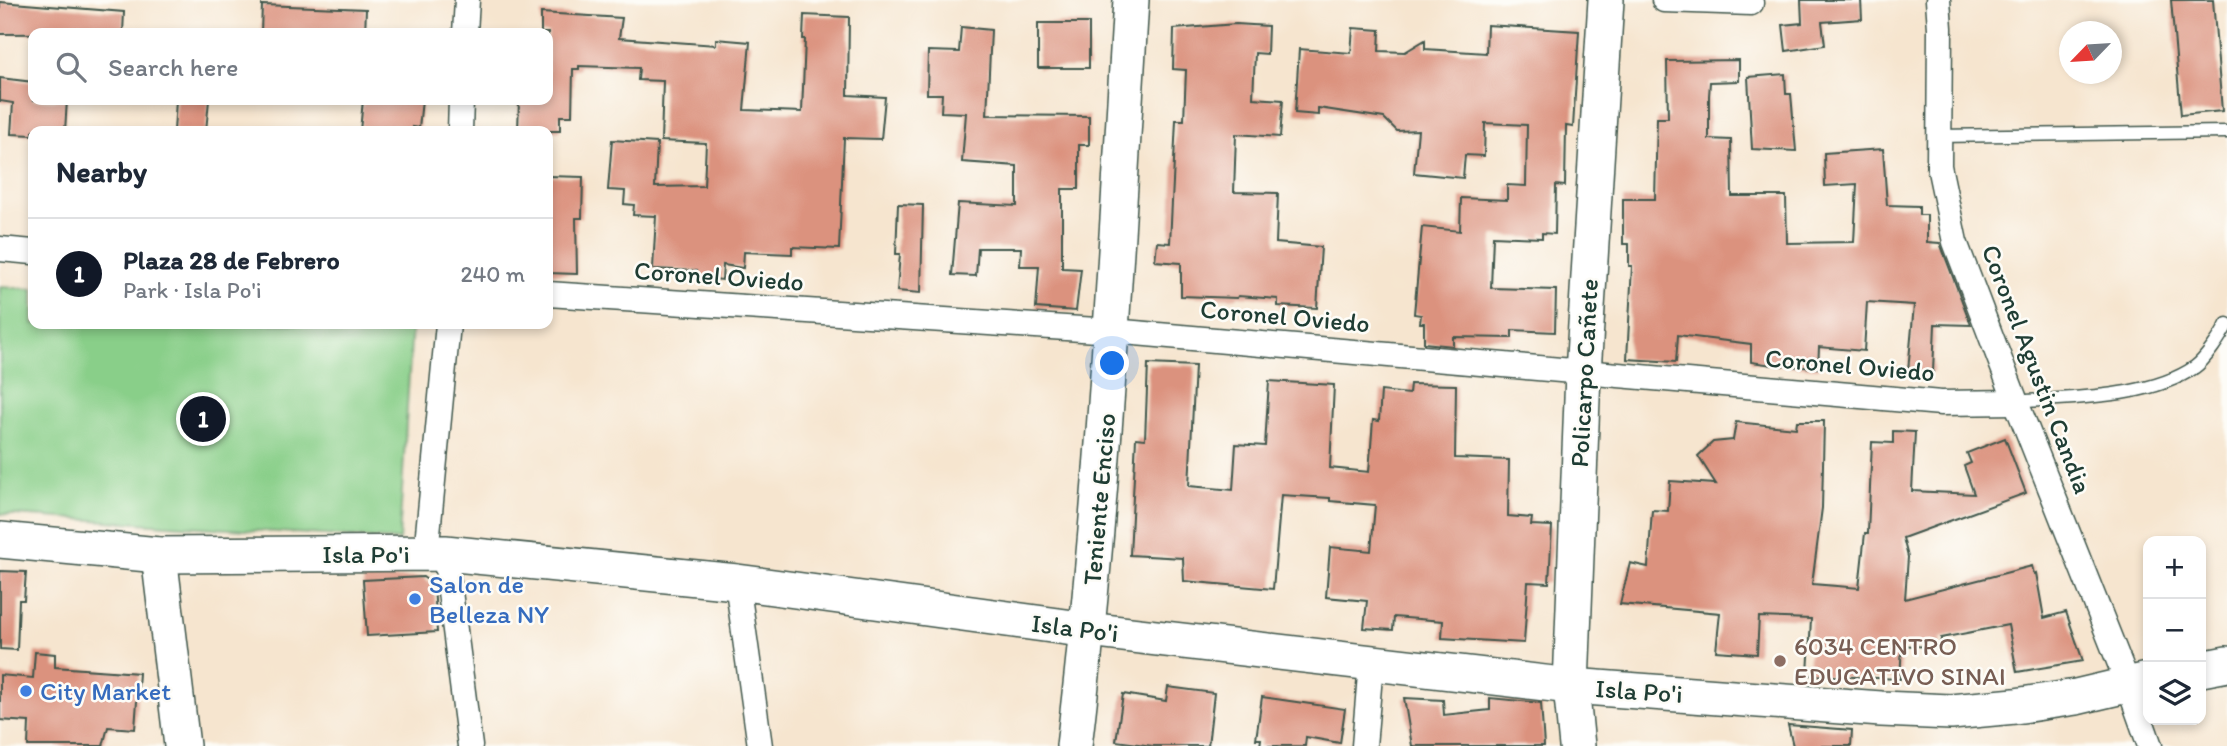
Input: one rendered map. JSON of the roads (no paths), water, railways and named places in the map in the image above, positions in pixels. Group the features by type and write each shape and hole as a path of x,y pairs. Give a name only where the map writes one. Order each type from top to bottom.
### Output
{"street":[{"path":"465,28 467,0"},
{"name":"Teniente Enciso","path":"1074,746 1088,630 1112,331 1130,0"},
{"name":"Policarpo Cañete","path":"1577,746 1571,686 1583,373 1606,0"},
{"path":"1664,0 1751,3"},
{"name":"Coronel Agustin Candia","path":"1938,0 1939,166 1955,242 2016,402 2138,682 2150,746"},
{"path":"460,126 461,105"},
{"path":"0,249 28,252"},
{"name":"Coronel Oviedo","path":"553,294 1112,331 1941,403 2016,402"},
{"path":"447,329 435,553 470,746"},
{"name":"Isla Po'i","path":"0,540 159,555 435,553 737,582 1088,630 1571,686 1868,708 1951,712 2015,706 2076,697 2138,682"},
{"path":"159,555 182,746"},
{"path":"737,582 760,746"},
{"path":"1364,746 1371,663"},
{"path":"2206,668 2227,664"}],"lane":[{"path":"1938,136 2227,132"},
{"path":"2016,402 2118,393 2167,382 2197,366 2227,324"}],"place":[{"name":"Plaza 28 de Febrero","path":"203,419"},
{"name":"Salon de Belleza NY","path":"415,599"},
{"name":"6034 CENTRO EDUCATIVO SINAI","path":"1780,661"},
{"name":"City Market","path":"26,691"}]}
